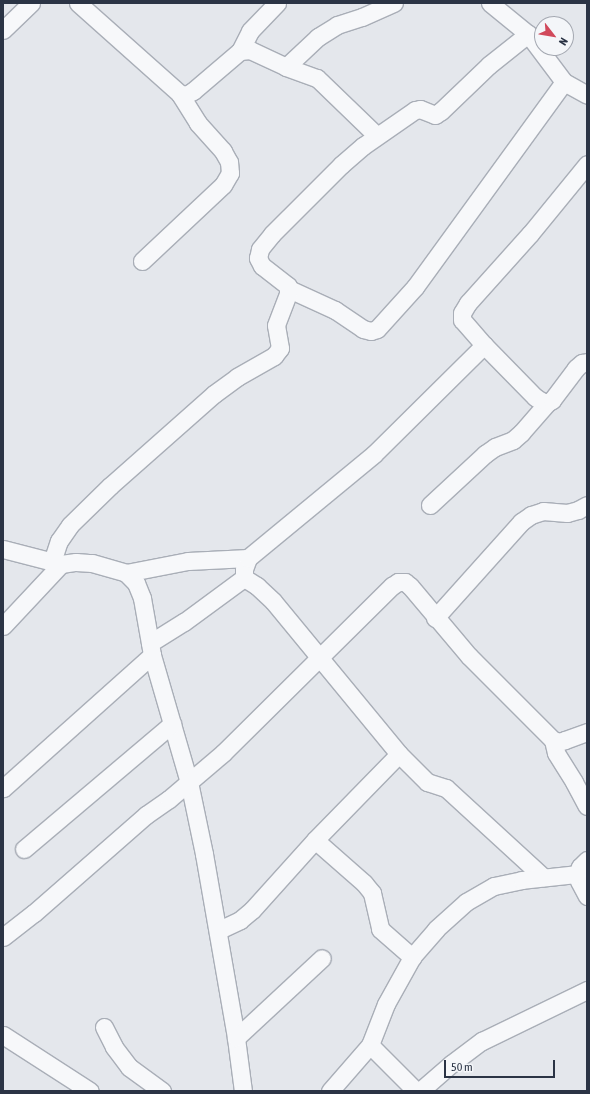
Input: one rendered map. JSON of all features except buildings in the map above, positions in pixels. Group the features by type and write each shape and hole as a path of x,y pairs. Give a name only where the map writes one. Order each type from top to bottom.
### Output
{"street":[{"path":"3,30 31,3"},
{"path":"78,3 180,94 198,123 223,151 229,162 230,173 223,185 142,261"},
{"path":"180,94 186,95 193,91 240,51 250,31 277,3"},
{"path":"286,67 318,37 337,25 362,17 394,3"},
{"path":"490,3 528,34 564,82 587,96"},
{"path":"528,34 489,65 441,111 435,115 420,108 415,110 377,136 341,164 272,234 260,249 258,258 262,266 286,284 289,289 336,310 363,329 371,331 377,329 415,287 564,82"},
{"path":"240,51 250,50 286,67 317,78 377,136"},
{"path":"587,164 530,234 468,303 462,313 462,320 541,402 552,400 576,368 582,363 587,362"},
{"path":"3,626 57,563 59,541 70,525 110,486 214,394 237,377 274,356 280,348 276,325 289,289"},
{"path":"244,578 244,569 248,558 374,454 484,344"},
{"path":"430,505 485,454 495,447 513,440 521,433 547,402"},
{"path":"435,618 521,522 531,515 543,511 567,513 578,510 587,505"},
{"path":"3,549 57,563 92,563 126,573 188,561 248,558"},
{"path":"126,573 136,583 142,598 151,649 189,782 219,930 243,1091"},
{"path":"3,788 151,649 184,622 244,578"},
{"path":"244,578 257,586 273,601 319,660 399,754 427,782 446,788 543,878"},
{"path":"3,937 34,913 146,815 189,782 223,753 319,660 387,591 398,582 405,582 410,586 435,618 469,656 554,740 559,742 587,732"},
{"path":"24,849 172,724"},
{"path":"554,740 556,753 587,806"},
{"path":"219,930 240,920 252,910 315,840 399,754"},
{"path":"315,840 364,883 372,893 380,929 412,957"},
{"path":"587,860 580,867 577,874 579,882 587,896"},
{"path":"330,1091 370,1045 389,998 412,957 436,929 466,902 494,886 577,874"},
{"path":"236,1038 322,958"},
{"path":"420,1091 451,1064 482,1041 587,990"},
{"path":"104,1027 114,1047 129,1067 162,1091"},
{"path":"4,1037 90,1091"},
{"path":"370,1045 416,1091"}]}
